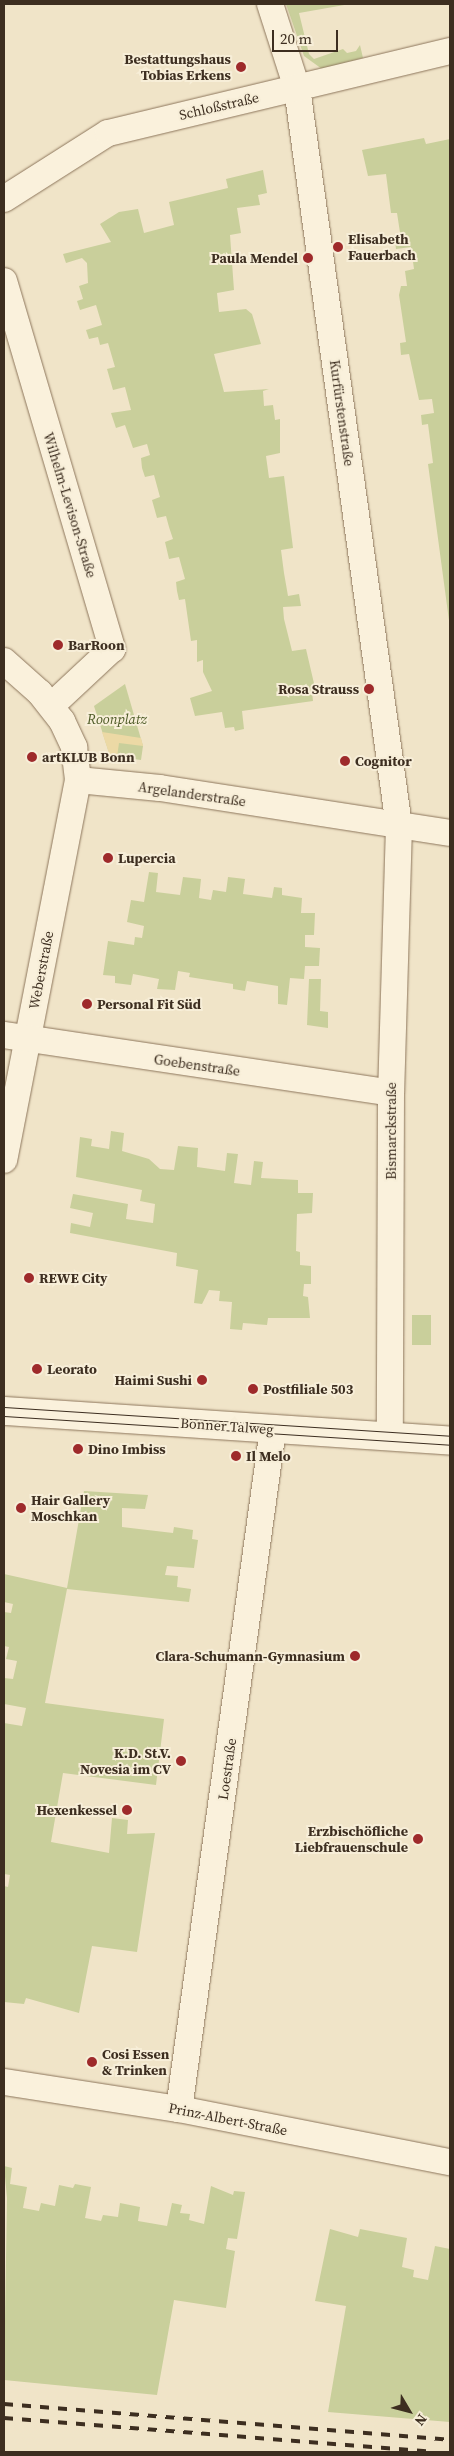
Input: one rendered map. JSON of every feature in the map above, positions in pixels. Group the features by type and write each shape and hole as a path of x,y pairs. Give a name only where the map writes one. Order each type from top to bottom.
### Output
{"street":[{"name":"Kurfürstenstraße","path":"270,4 297,88 399,826"},
{"name":"Schloßstraße","path":"4,198 108,133 450,51"},
{"name":"Wilhelm-Levison-Straße","path":"4,281 112,648 52,706"},
{"path":"4,662 52,706 74,747 78,780"},
{"name":"Argelanderstraße","path":"78,780 160,788 399,826 450,832"},
{"name":"Weberstraße","path":"4,1160 16,1038 78,780"},
{"name":"Bismarckstraße","path":"390,1437 391,1093 399,826"},
{"name":"Goebenstraße","path":"16,1038 391,1093"},
{"name":"Bonner Talweg","path":"4,1411 450,1441"},
{"name":"Loestraße","path":"180,2109 273,1429"},
{"name":"Prinz-Albert-Straße","path":"4,2082 180,2109 450,2162"}],"green space":[{"path":"286,4 350,4 299,13 309,54 314,59 343,49 347,53 356,51 360,45 363,58 322,69 304,56"},
{"path":"424,138 426,144 450,139 450,628 428,464 433,463 428,424 422,425 421,415 434,413 432,399 419,400 409,354 401,355 400,343 406,342 399,295 401,286 407,286 405,271 414,269 411,247 396,249 395,240 401,239 397,213 391,213 386,174 368,176 362,150"},
{"path":"263,170 267,193 258,195 260,205 237,208 241,233 230,235 234,290 217,293 219,312 246,309 252,314 261,344 214,354 224,392 269,389 263,391 264,406 273,405 275,420 280,419 280,453 266,456 269,478 284,476 293,548 281,550 284,573 288,596 299,594 301,606 283,607 284,619 292,651 306,649 316,692 312,692 313,701 242,711 244,729 235,731 234,727 225,728 222,712 195,716 190,698 212,691 203,672 203,660 197,662 197,640 191,641 185,599 179,600 176,582 185,579 179,557 169,559 165,542 173,539 166,516 157,518 152,500 160,497 154,475 145,477 142,468 141,458 150,455 147,444 133,448 125,425 116,428 111,413 131,410 125,387 113,390 107,369 115,367 108,343 100,345 98,337 89,339 86,330 102,325 96,305 80,310 77,301 83,299 79,286 88,283 87,263 82,258 66,263 63,254 111,242 100,224 119,212 138,209 144,233 174,225 169,202 228,188 226,179"},
{"name":"Roonplatz","path":"125,684 143,746 141,760 110,756 94,706"},
{"path":"149,872 158,873 156,892 180,895 183,877 201,879 199,898 211,900 213,890 226,892 228,877 245,879 243,894 272,898 274,887 282,888 282,895 302,898 301,913 315,913 314,935 305,935 305,947 320,948 319,966 305,966 304,979 290,978 287,1005 278,1004 278,986 247,981 245,991 233,989 233,984 189,977 190,973 178,971 175,990 157,989 159,979 133,974 131,985 115,983 115,976 103,975 108,941 134,945 135,937 142,938 144,926 127,922 131,900 144,902"},
{"path":"309,979 321,979 320,1011 328,1012 328,1028 307,1025"},
{"path":"111,1131 124,1133 122,1151 149,1159 160,1169 174,1170 178,1146 198,1148 197,1167 225,1171 227,1153 238,1154 234,1183 251,1185 254,1161 263,1162 261,1178 298,1180 298,1193 313,1193 312,1213 297,1214 296,1251 300,1252 300,1265 311,1266 311,1284 304,1284 303,1296 308,1297 310,1318 268,1318 267,1325 243,1323 242,1330 230,1329 232,1302 219,1301 220,1291 209,1290 202,1304 194,1303 198,1270 176,1266 177,1253 70,1233 71,1223 90,1227 93,1213 70,1208 73,1194 128,1204 126,1219 153,1223 155,1204 140,1201 142,1190 76,1177 80,1137 92,1139 91,1146 109,1149"},
{"path":"412,1315 431,1315 431,1345 412,1345"},
{"path":"84,1491 148,1495 145,1509 122,1508 122,1527 173,1533 174,1527 193,1530 192,1539 198,1540 194,1568 167,1566 165,1575 178,1576 177,1587 191,1589 189,1602 67,1589 45,1703 164,1719 156,1785 63,1773 51,1842 109,1853 112,1818 128,1820 127,1834 155,1833 137,1952 92,1946 79,2013 26,1998 24,2004 4,2002 4,1886 8,1887 10,1875 4,1874 4,1723 22,1726 26,1708 4,1704 4,1678 13,1679 17,1661 6,1659 9,1647 4,1646 4,1612 11,1613 13,1604 4,1602 4,1574 67,1588"},
{"path":"4,2166 12,2168 10,2184 27,2187 23,2208 39,2211 41,2203 55,2206 59,2185 73,2188 75,2184 91,2187 85,2218 101,2221 103,2215 118,2217 120,2203 140,2207 138,2221 167,2226 172,2203 182,2205 180,2213 190,2214 189,2220 204,2224 211,2186 233,2195 234,2191 245,2192 237,2239 228,2238 226,2249 235,2251 226,2308 174,2300 157,2395 4,2380 7,2198"},
{"path":"330,2229 358,2237 360,2229 407,2238 402,2267 414,2270 413,2277 428,2280 435,2246 450,2249 450,2422 328,2412 346,2306 315,2301"}],"sand":[{"path":"102,732 141,738 143,746 119,743 117,757 110,756"}],"tram line":[{"path":"4,1407 450,1436"},
{"path":"4,1416 450,1445"}],"railway":[{"path":"4,2404 450,2440"},
{"path":"4,2418 433,2452"}],"place":[{"name":"Bestattungshaus Tobias Erkens","path":"241,67"},
{"name":"Elisabeth Fauerbach","path":"338,247"},
{"name":"Paula Mendel","path":"308,258"},
{"name":"BarRoon","path":"58,645"},
{"name":"Rosa Strauss","path":"369,689"},
{"name":"artKLUB Bonn","path":"32,757"},
{"name":"Cognitor","path":"345,761"},
{"name":"Lupercia","path":"108,858"},
{"name":"Personal Fit Süd","path":"87,1004"},
{"name":"REWE City","path":"29,1278"},
{"name":"Leorato","path":"37,1369"},
{"name":"Haimi Sushi","path":"202,1380"},
{"name":"Postfiliale 503","path":"253,1389"},
{"name":"Dino Imbiss","path":"78,1449"},
{"name":"Il Melo","path":"236,1456"},
{"name":"Hair Gallery Moschkan","path":"21,1508"},
{"name":"Clara-Schumann-Gymnasium","path":"355,1656"},
{"name":"K.D. St.V. Novesia im CV","path":"181,1761"},
{"name":"Hexenkessel","path":"127,1810"},
{"name":"Erzbischöfliche Liebfrauenschule","path":"418,1839"},
{"name":"Cosi Essen & Trinken","path":"92,2062"}]}
